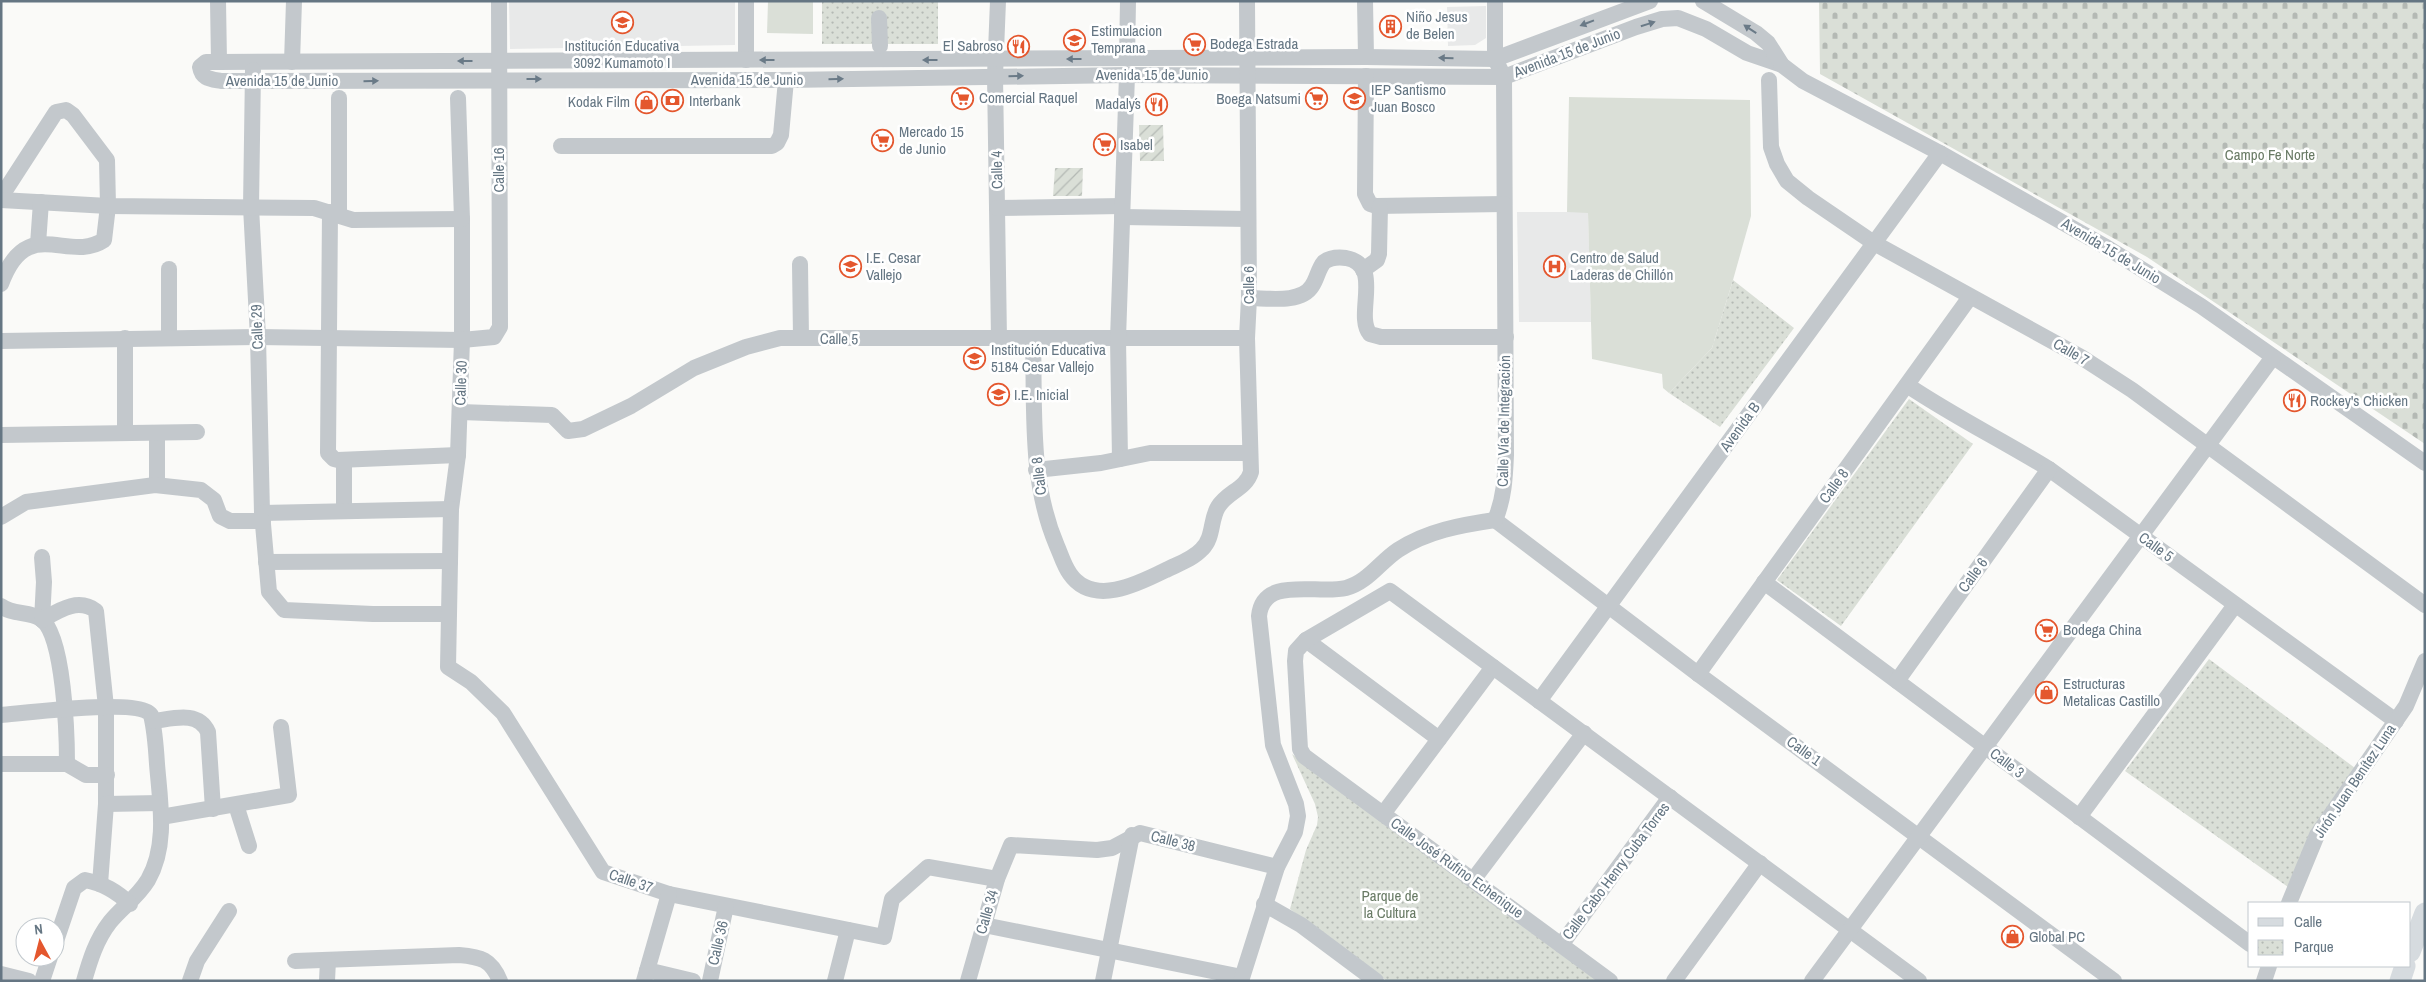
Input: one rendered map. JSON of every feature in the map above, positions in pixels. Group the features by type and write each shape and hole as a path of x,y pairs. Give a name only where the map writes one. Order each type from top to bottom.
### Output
{"main road":[{"path":"2411,949 2425,913"},
{"path":"2400,981 2405,967"}],"street":[{"path":"218,1 219,62"},
{"path":"292,62 294,1"},
{"name":"Calle 16","path":"462,340 494,337 500,327 500,1"},
{"path":"746,1 746,60"},
{"name":"Calle 4","path":"998,1 995,76 999,339"},
{"path":"1120,460 1118,339 1128,1"},
{"name":"Calle 6","path":"1096,591 1116,590 1132,585 1169,568 1201,550 1210,534 1218,507 1225,498 1249,479 1251,472 1247,338 1249,298 1247,1"},
{"path":"1365,1 1366,57"},
{"name":"Calle Vía de Integración","path":"1495,1 1495,59 1504,77 1506,337 1505,479 1501,506 1495,520"},
{"name":"Avenida 15 de Junio","path":"1650,1 1495,59 1247,58 1127,67 995,76 786,80 499,79 221,81 205,78 201,74 200,67 206,62 996,59 1127,67 1248,75 1504,77 1636,27 1671,18 1686,19 1747,53 1782,65 1803,81 1940,153 2106,247 2200,306 2425,463"},
{"name":"Avenida 15 de Junio","path":"1703,1 1756,33 1768,43 1782,65"},
{"path":"879,18 880,46"},
{"name":"Calle 29","path":"253,62 251,207 258,337 262,517 269,592 284,610 373,614 448,614"},
{"path":"1366,76 1365,194 1370,204 1380,206 1504,204"},
{"path":"561,146 772,146 778,143 781,136 786,80"},
{"name":"Calle 7","path":"1769,80 1771,147 1777,164 1787,181 1808,198 1874,243 2081,356 2132,390 2425,605"},
{"path":"339,98 329,339 328,448 331,457 344,460 458,455"},
{"name":"Calle 30","path":"448,667 451,509 458,455 462,340 462,218 458,98"},
{"path":"1,284 8,267 31,246 38,244 92,246 104,240 107,230 108,206 107,160 73,115 66,110 56,112 1,198 108,206 314,208 344,219 362,220 462,218"},
{"name":"Avenida B","path":"1539,701 1940,153"},
{"path":"38,244 41,202"},
{"path":"1363,270 1377,260 1379,254 1380,206"},
{"path":"997,208 1248,219"},
{"path":"1249,298 1276,299 1299,296 1312,288 1320,267 1330,258 1338,257 1356,261 1363,270 1366,282 1367,330 1375,337 1506,337"},
{"path":"800,264 801,338"},
{"path":"169,269 169,337"},
{"name":"Calle 8","path":"1698,674 1970,297"},
{"path":"1,341 169,337 462,340"},
{"path":"125,338 125,433"},
{"name":"Calle 5","path":"460,412 552,415 564,429 577,431 631,406 682,374 708,362 764,342 801,338 1034,340 1247,338"},
{"name":"Calle 8","path":"1034,340 1036,470 1040,495 1047,521 1062,559 1070,573 1078,583 1096,591"},
{"path":"1812,981 2273,357"},
{"name":"Calle 5","path":"1907,385 1947,412 2049,469 2396,721"},
{"path":"1,435 197,432"},
{"path":"157,433 157,486"},
{"path":"1036,470 1074,467 1150,453 1249,453"},
{"path":"344,460 344,511"},
{"name":"Calle 6","path":"1897,681 2049,469"},
{"path":"1,517 26,502 157,486 201,490 214,500 220,516 230,521 344,511 451,509"},
{"path":"984,926 1109,950 1242,979 1264,904 1277,867 1295,832 1298,816 1296,804 1276,756 1271,735 1259,616 1264,599 1272,592 1284,590 1347,588 1365,579 1396,551 1417,539 1470,524 1495,520"},
{"name":"Calle 1","path":"1495,520 1698,674 2114,981"},
{"path":"42,557 44,582 42,620"},
{"path":"266,562 450,561"},
{"name":"Calle 3","path":"1764,582 2248,943"},
{"path":"1439,738 1306,640 1390,591 1919,981"},
{"path":"2079,817 2235,604"},
{"path":"42,620 64,607 81,605 96,611 106,707 107,775 100,884"},
{"path":"1,606 42,620 53,634 66,710 67,764"},
{"name":"Calle José Rufino Echenique","path":"1306,640 1296,651 1295,662 1300,749 1304,756 1610,981"},
{"name":"Jirón Juan Benítez Luna","path":"2290,902 2310,849 2325,820 2406,706 2425,661"},
{"name":"Calle 37","path":"448,667 471,682 503,713 603,872 669,894 884,937 892,899 928,867 997,879"},
{"path":"1383,814 1493,667"},
{"path":"1,715 106,707 148,711 152,721 162,834 155,862 148,880 130,904 110,921 93,950 84,981"},
{"path":"152,721 191,717 205,725 208,732 212,809"},
{"path":"106,804 161,810 212,809 289,795 281,727"},
{"path":"1473,880 1584,734"},
{"path":"1,764 67,764 86,774 107,775"},
{"name":"Calle Cabo Henry Cuba Torres","path":"1561,945 1670,798"},
{"path":"236,805 249,846"},
{"name":"Calle 38","path":"1011,845 1097,850 1112,848 1132,835 1140,833 1277,867"},
{"path":"1103,981 1132,835"},
{"name":"Calle 34","path":"968,981 997,879 1011,845"},
{"path":"1674,981 1760,863"},
{"path":"64,917 74,888 85,880 116,891 130,904"},
{"path":"669,894 646,975 693,981"},
{"path":"1264,904 1301,925 1376,981"},
{"name":"Calle 36","path":"710,981 726,906"},
{"path":"190,981 197,961 229,911"},
{"path":"835,981 848,930"},
{"path":"295,960 477,956 494,967 500,981"},
{"path":"327,981 328,960"},
{"path":"42,981 47,967"},
{"path":"2264,981 2268,967"},
{"path":"1,974 29,981"}],"shaded area":[{"name":"Institución Educativa 3092 Kumamoto I","path":"509,1 735,1 735,45 510,49"},
{"path":"1486,6 1486,38 1475,45 1448,46 1447,7"},
{"name":"Centro de Salud Laderas de Chillón","path":"1517,212 1588,212 1591,322 1519,322"}],"green space":[{"path":"768,1 813,1 813,34 767,33"},
{"path":"822,1 938,1 938,44 822,44"},
{"name":"Campo Fe Norte","path":"1819,1 2425,1 2425,444 2147,257 1820,74"},
{"path":"1569,97 1750,100 1751,216 1712,348 1669,393 1663,388 1662,374 1592,359 1588,213 1567,212"},
{"path":"1139,125 1163,125 1164,161 1140,161"},
{"path":"1055,168 1083,168 1082,196 1053,196"},
{"path":"1733,280 1794,328 1720,427 1669,393 1712,348"},
{"path":"1909,399 1973,444 1841,626 1777,580"},
{"path":"2209,659 2355,768 2288,887 2125,771"},
{"name":"Parque de la Cultura","path":"1292,754 1598,981 1387,981 1290,909 1306,850 1317,825 1318,817 1315,804"}],"place":[{"name":"Institución Educativa 3092 Kumamoto I","path":"622,23"},
{"name":"Niño Jesus de Belen","path":"1390,26"},
{"name":"Estimulacion Temprana","path":"1075,40"},
{"name":"Bodega Estrada","path":"1194,44"},
{"name":"El Sabroso","path":"1019,46"},
{"name":"Comercial Raquel","path":"963,98"},
{"name":"Boega Natsumi","path":"1317,99"},
{"name":"IEP Santismo Juan Bosco","path":"1355,99"},
{"name":"Interbank","path":"673,101"},
{"name":"Kodak Film","path":"646,102"},
{"name":"Madaly´s","path":"1157,104"},
{"name":"Mercado 15 de Junio","path":"883,141"},
{"name":"Isabel","path":"1104,145"},
{"name":"I.E. Cesar Vallejo","path":"850,267"},
{"name":"Centro de Salud Laderas de Chillón","path":"1554,267"},
{"name":"Institución Educativa 5184 Cesar Vallejo","path":"975,359"},
{"name":"I.E. Inicial","path":"998,395"},
{"name":"Rockey's Chicken","path":"2294,401"},
{"name":"Bodega China","path":"2047,630"},
{"name":"Estructuras Metalicas Castillo","path":"2047,693"},
{"name":"Global PC","path":"2013,937"}]}
